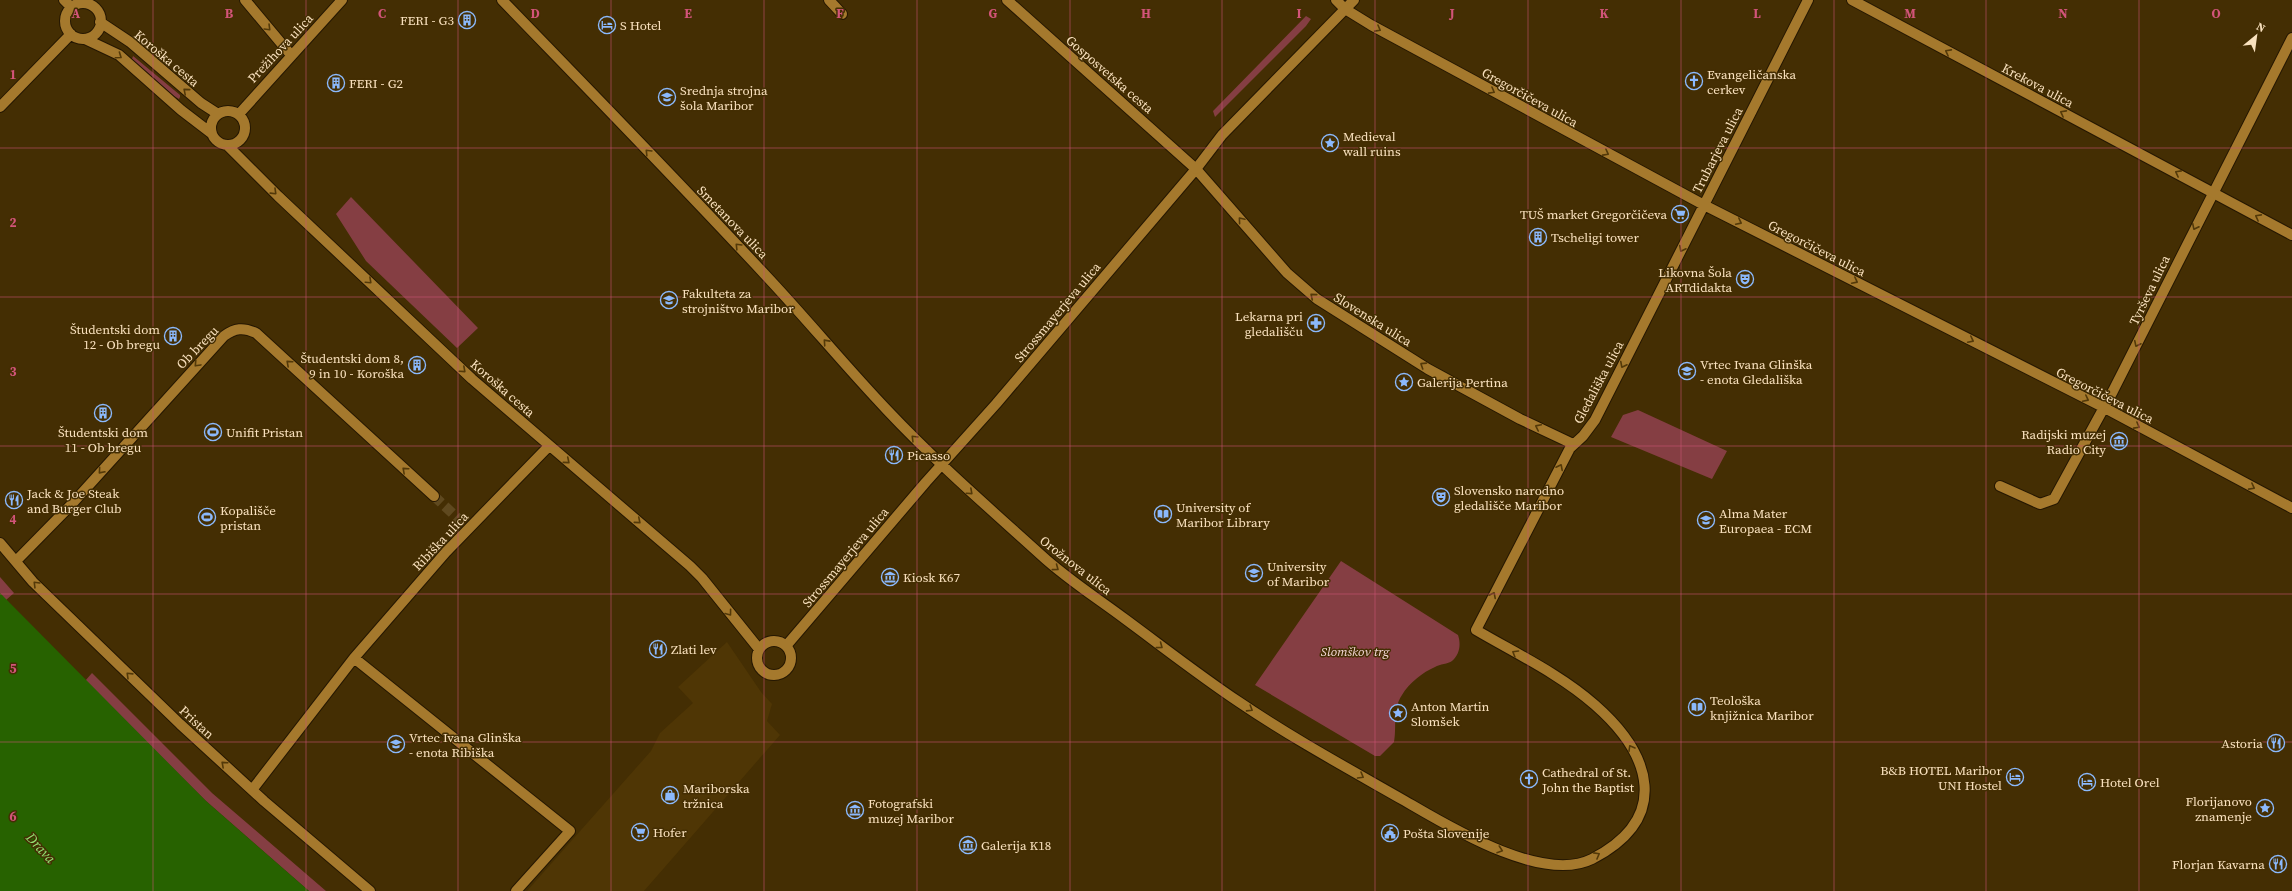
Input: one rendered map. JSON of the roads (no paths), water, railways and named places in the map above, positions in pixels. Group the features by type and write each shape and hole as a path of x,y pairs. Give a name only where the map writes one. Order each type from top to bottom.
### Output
{"street":[{"path":"245,0 291,55"},
{"name":"Prežihova ulica","path":"239,114 342,0"},
{"name":"Smetanova ulica","path":"502,0 770,280 887,410 942,465"},
{"path":"829,0 842,14"},
{"name":"Gosposvetska cesta","path":"1007,0 1196,169"},
{"name":"Gregorčičeva ulica","path":"1336,0 1345,9 1533,114 1704,205 2103,407 2292,508"},
{"name":"Strossmayerjeva ulica","path":"786,646 996,404 1196,169 1222,135 1354,0"},
{"name":"Trubarjeva ulica","path":"1704,205 1808,0"},
{"name":"Krekova ulica","path":"1852,0 2292,235"},
{"path":"84,39 95,33 100,22 98,10 92,5 79,3 67,4 65,20 66,27 71,34 119,55 181,110 211,133 214,138 228,146 239,142 246,130 244,120 239,114 229,110 218,114 211,122 211,133"},
{"name":"Koroška cesta","path":"100,22 130,42 201,103 218,114"},
{"path":"0,107 71,34"},
{"name":"Tyrševa ulica","path":"2000,486 2040,504 2054,499 2113,391 2212,192 2292,38"},
{"name":"Koroška cesta","path":"228,146 278,196 452,361 698,574 759,649"},
{"name":"Slovenska ulica","path":"1196,169 1287,273 1317,299 1428,369 1520,419 1573,444"},
{"name":"Gledališka ulica","path":"1202,676 1282,729 1466,836 1493,847 1537,862 1561,865 1582,864 1616,844 1636,822 1645,802 1644,782 1640,765 1627,740 1596,705 1548,673 1476,630 1573,444 1583,436 1595,420 1704,205"},
{"name":"Ob bregu","path":"16,561 71,505 224,336 234,329 246,328 256,333 434,496"},
{"name":"Ribiška ulica","path":"252,790 354,658 467,526 549,446"},
{"name":"Orožnova ulica","path":"942,465 1043,558 1202,676"},
{"path":"0,543 16,561"},
{"name":"Pristan","path":"16,561 33,582 180,724 252,790 370,891"},
{"path":"772,641 786,646 791,656 786,670 776,675 765,673 758,665 757,654 759,649 772,641"},
{"path":"354,658 570,830 516,891"}],"water":[{"name":"Drava","path":"0,593 206,801 309,891 0,891"}],"tunnel":[{"path":"434,496 465,525"}],"place":[{"name":"FERI - G3","path":"467,20"},
{"name":"S Hotel","path":"607,25"},
{"name":"Evangeličanska cerkev","path":"1694,81"},
{"name":"FERI - G2","path":"336,83"},
{"name":"Srednja strojna šola Maribor","path":"667,97"},
{"name":"Medieval wall ruins","path":"1330,143"},
{"name":"TUŠ market Gregorčičeva","path":"1680,214"},
{"name":"Tscheligi tower","path":"1538,237"},
{"name":"Likovna Šola ARTdidakta","path":"1745,279"},
{"name":"Fakulteta za strojništvo Maribor","path":"669,300"},
{"name":"Lekarna pri gledališču","path":"1316,323"},
{"name":"Študentski dom 12 - Ob bregu","path":"173,336"},
{"name":"Študentski dom 8, 9 in 10 - Koroška","path":"417,365"},
{"name":"Vrtec Ivana Glinška - enota Gledališka","path":"1687,371"},
{"name":"Galerija Pertina","path":"1404,382"},
{"name":"Študentski dom 11 - Ob bregu","path":"103,413"},
{"name":"Unifit Pristan","path":"213,432"},
{"name":"Radijski muzej Radio City","path":"2119,441"},
{"name":"Picasso","path":"894,455"},
{"name":"Slovensko narodno gledališče Maribor","path":"1441,497"},
{"name":"Jack & Joe Steak and Burger Club","path":"14,500"},
{"name":"University of Maribor Library","path":"1163,514"},
{"name":"Kopališče pristan","path":"207,517"},
{"name":"Alma Mater Europaea - ECM","path":"1706,520"},
{"name":"University of Maribor","path":"1254,573"},
{"name":"Kiosk K67","path":"890,577"},
{"name":"Zlati lev","path":"658,649"},
{"name":"Teološka knjižnica Maribor","path":"1697,707"},
{"name":"Anton Martin Slomšek","path":"1398,713"},
{"name":"Astoria","path":"2276,743"},
{"name":"Vrtec Ivana Glinška - enota Ribiška","path":"396,744"},
{"name":"B&B HOTEL Maribor UNI Hostel","path":"2015,777"},
{"name":"Cathedral of St. John the Baptist","path":"1529,779"},
{"name":"Hotel Orel","path":"2087,782"},
{"name":"Mariborska tržnica","path":"670,795"},
{"name":"Florijanovo znamenje","path":"2265,808"},
{"name":"Fotografski muzej Maribor","path":"855,810"},
{"name":"Hofer","path":"640,832"},
{"name":"Pošta Slovenije","path":"1390,833"},
{"name":"Galerija K18","path":"968,845"},
{"name":"Florjan Kavarna","path":"2278,864"}],"park label":[{"name":"Slomškov trg","path":"1355,651"}]}
